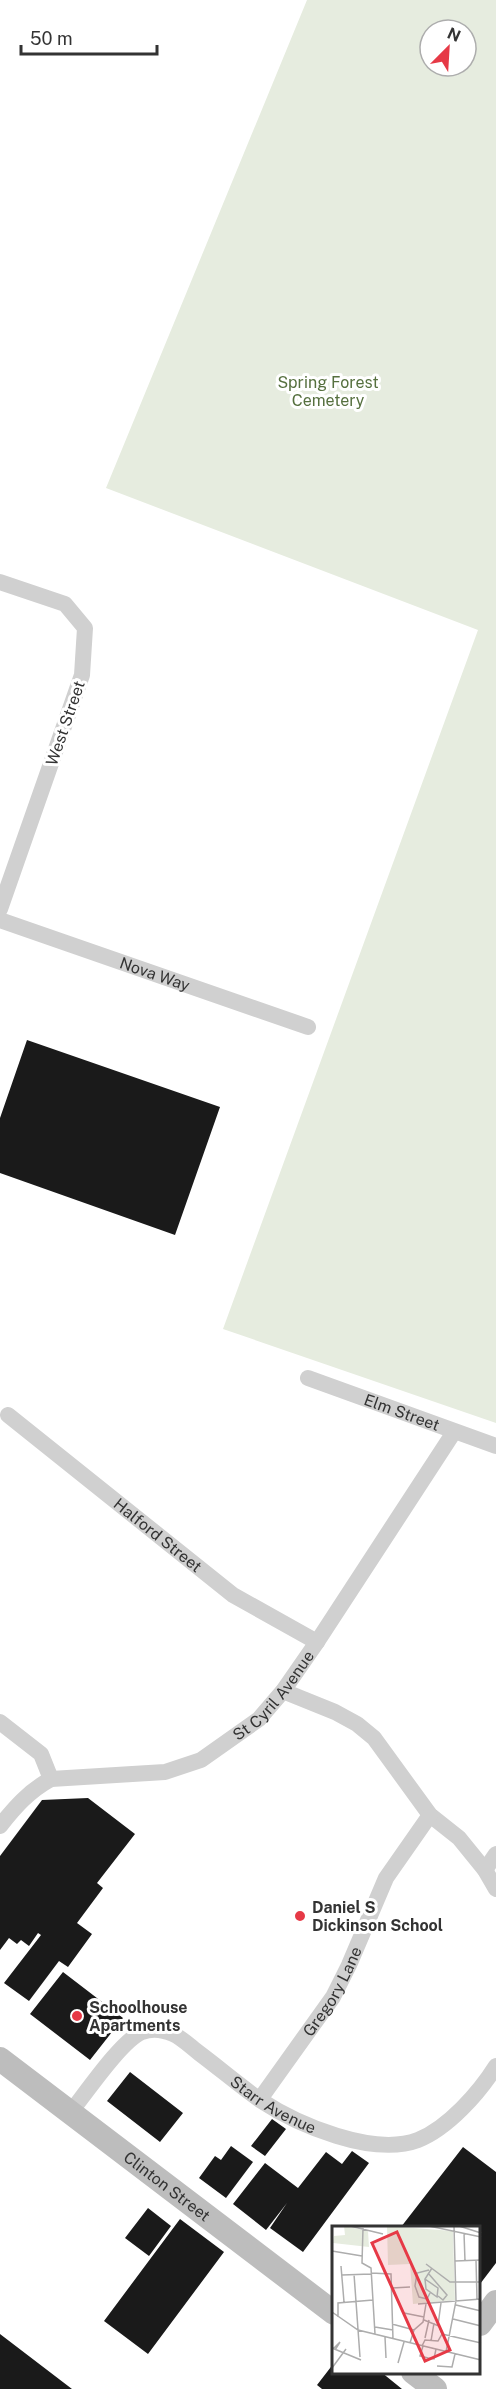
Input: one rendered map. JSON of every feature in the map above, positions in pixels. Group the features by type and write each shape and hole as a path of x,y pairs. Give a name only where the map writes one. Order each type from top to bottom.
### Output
{"street":[{"name":"West Street","path":"0,582 65,604 85,627 82,675 0,909"},
{"name":"Nova Way","path":"0,920 308,1027"},
{"name":"Elm Street","path":"308,1378 496,1446"},
{"name":"Halford Street","path":"8,1415 233,1595 317,1642"},
{"name":"St Cyril Avenue","path":"51,1779 165,1772 201,1760 259,1719 284,1691 454,1432"},
{"path":"284,1691 357,1724 374,1738 430,1815 459,1838 485,1870 496,1889"},
{"path":"0,1722 41,1754 51,1779 39,1785 18,1803 0,1826"},
{"name":"Gregory Lane","path":"260,2099 333,1997 386,1878 430,1815"},
{"path":"485,1870 496,1854"},
{"name":"Starr Avenue","path":"70,2113 127,2042 142,2032 157,2030 174,2035 260,2099 288,2116 328,2134 381,2145 416,2141 435,2132 463,2108 496,2067"},
{"name":"Clinton Street","path":"0,2059 332,2311"},
{"path":"481,2323 496,2302"},
{"path":"414,2374 436,2383"}],"green space":[{"name":"Spring Forest Cemetery","path":"307,0 496,0 496,1423 223,1329 478,630 106,488"}],"building":[{"path":"27,1040 220,1107 175,1235 0,1173 0,1118"},
{"path":"88,1798 135,1834 97,1883 103,1888 77,1923 92,1934 68,1967 59,1961 29,2001 4,1983 41,1935 38,1933 29,1946 21,1940 17,1944 9,1938 0,1950 0,1856 42,1800"},
{"name":"Schoolhouse Apartments","path":"63,1972 123,2018 90,2060 30,2014"},
{"path":"130,2072 183,2113 160,2142 107,2101"},
{"path":"272,2119 286,2129 265,2156 251,2146"},
{"path":"231,2146 253,2162 226,2198 199,2178 215,2156 221,2160"},
{"path":"463,2147 496,2172 496,2263 481,2283 481,2226 402,2226"},
{"path":"352,2151 369,2163 303,2252 270,2228 287,2203 266,2230 233,2204 265,2163 298,2188 326,2152 342,2164"},
{"path":"148,2208 171,2226 149,2256 125,2238"},
{"path":"180,2219 224,2252 148,2354 104,2321"},
{"path":"0,2334 72,2389 0,2389"},
{"path":"332,2366 332,2374 383,2374 402,2389 322,2389 317,2385"}],"place":[{"name":"Daniel S Dickinson School","path":"300,1916"},
{"name":"Schoolhouse Apartments","path":"77,2016"}]}
